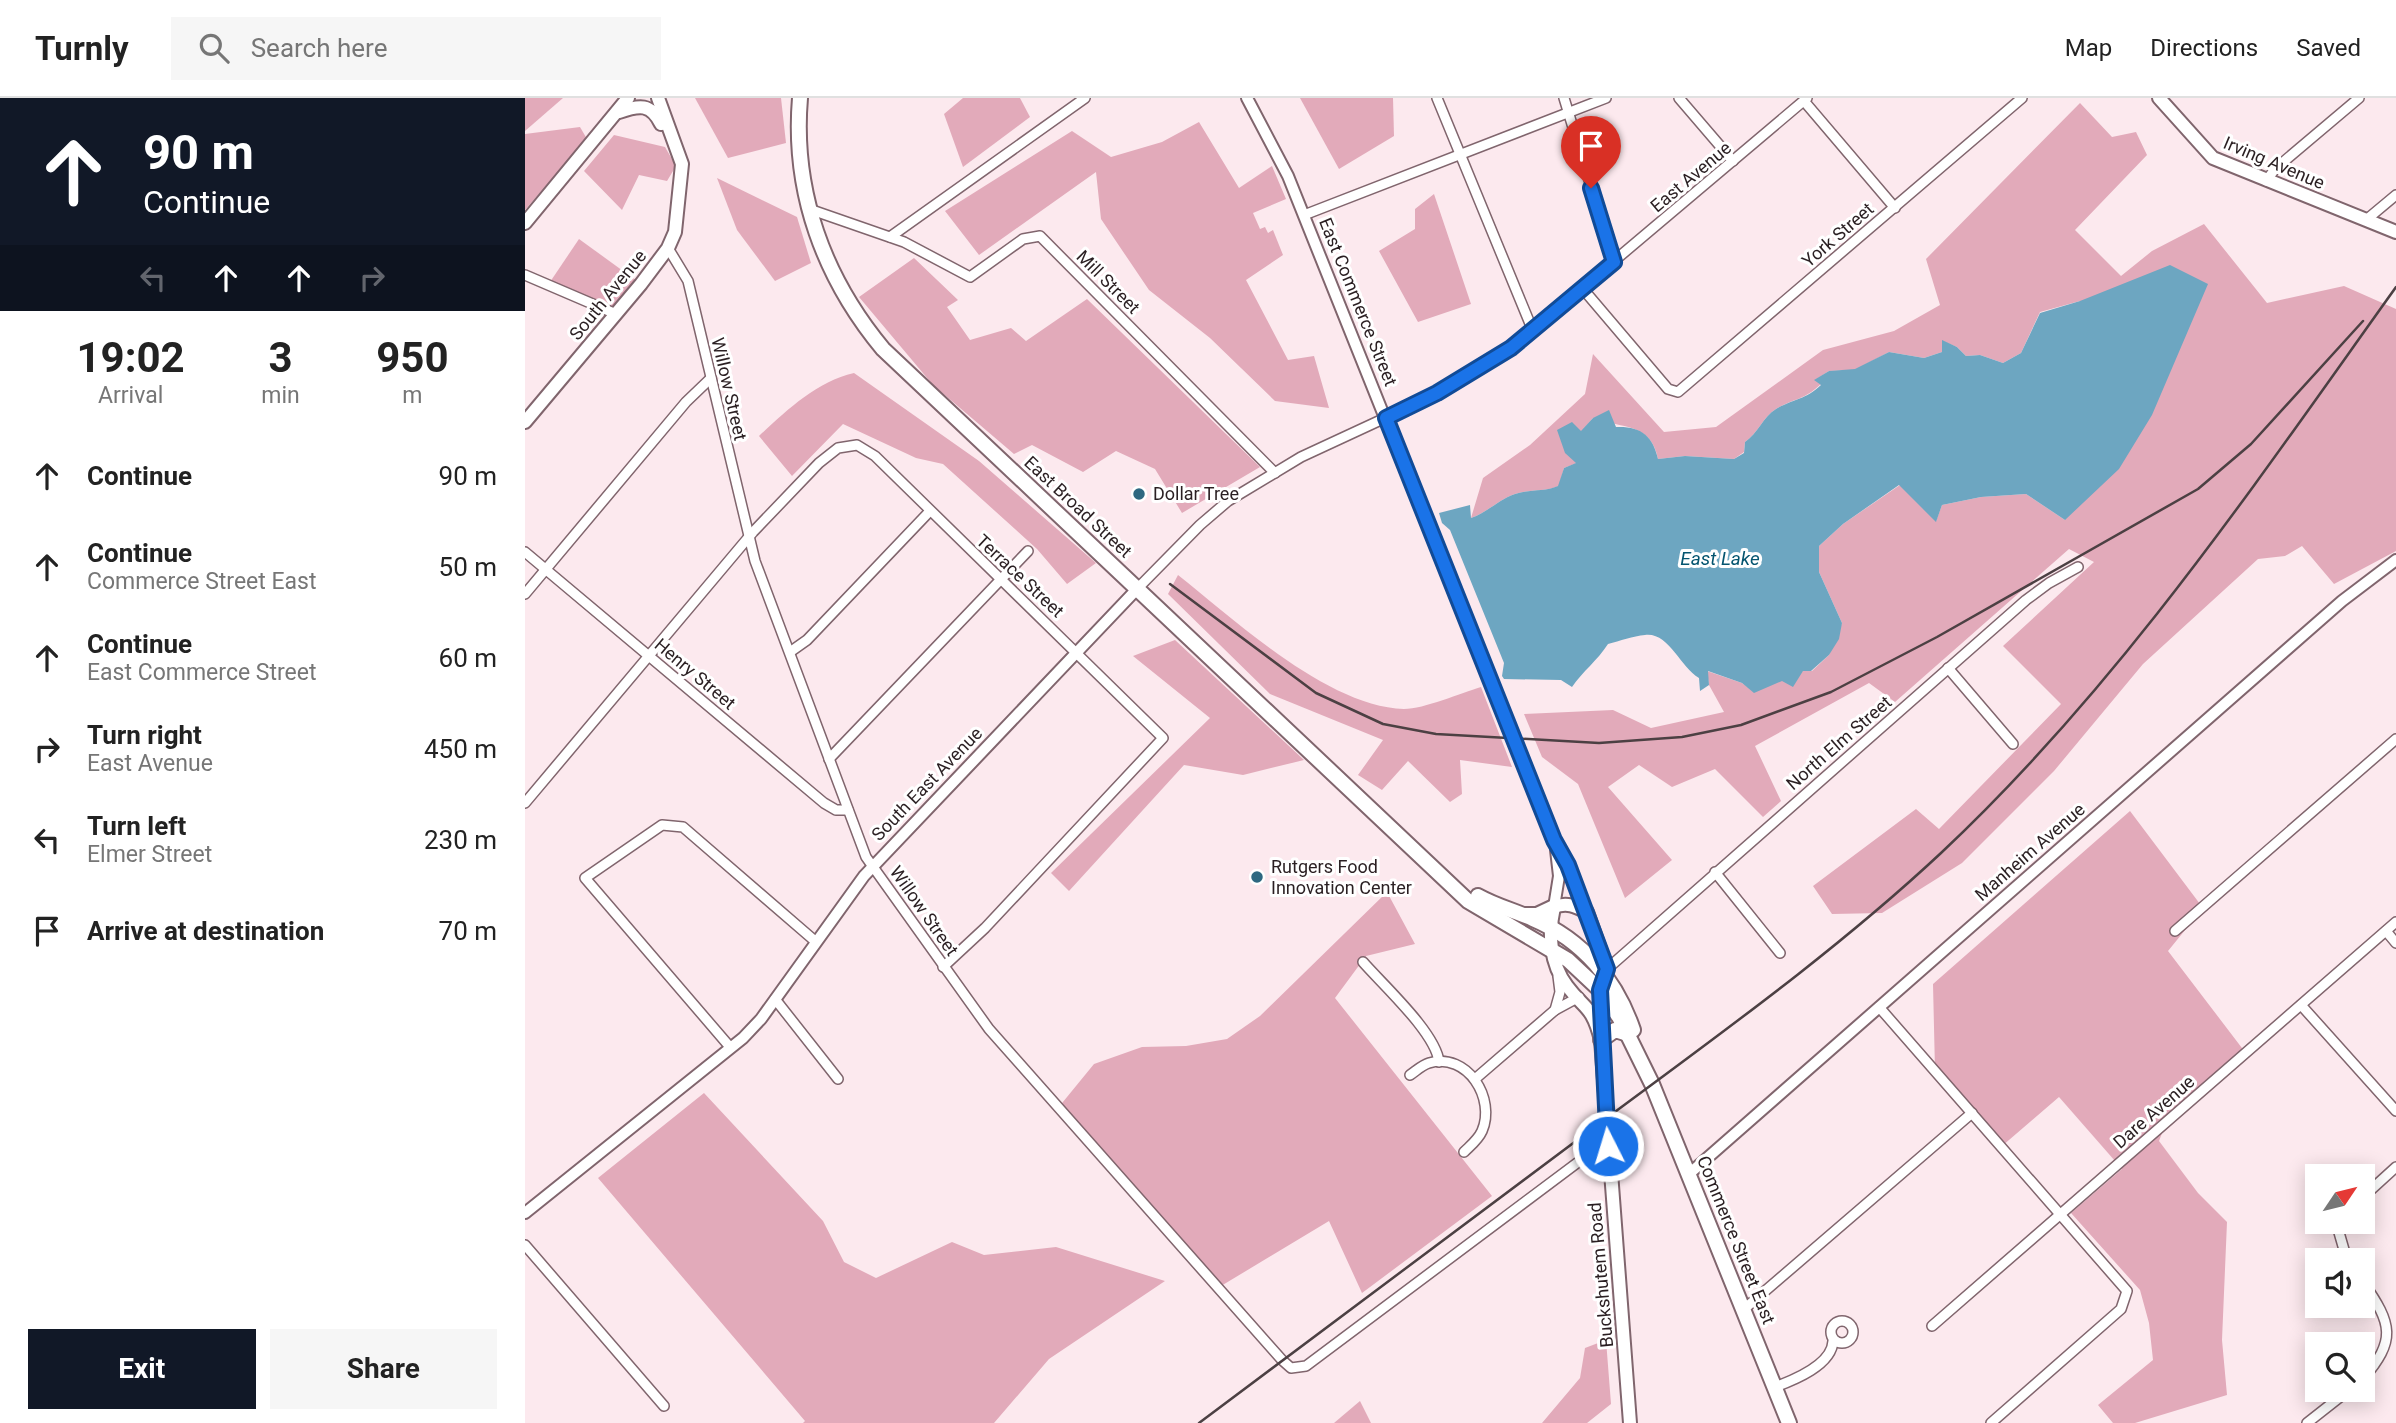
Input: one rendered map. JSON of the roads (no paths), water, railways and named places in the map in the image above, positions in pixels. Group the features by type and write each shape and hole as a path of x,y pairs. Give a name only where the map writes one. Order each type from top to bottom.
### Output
{"highway":[{"name":"East Broad Street","path":"800,98 800,148 809,209 836,283 856,316 883,349 1468,901 1550,928 1607,972"},
{"path":"1513,917 1537,915 1554,907"},
{"name":"East Broad Street","path":"1513,917 1554,957 1600,990"},
{"name":"Commerce Street East","path":"1607,972 1627,1010 1647,1073"},
{"name":"Commerce Street East","path":"1600,990 1628,1034 1647,1073 1789,1423"},
{"path":"1601,1040 1610,1031 1628,1034"}],"main road":[{"path":"525,223 628,98"},
{"path":"658,98 678,149 683,172"},
{"name":"Irving Avenue","path":"2159,98 2205,152 2266,181 2396,232"},
{"path":"619,112 636,106 651,108 683,172"},
{"name":"South Avenue","path":"525,422 668,248 678,215 683,172"},
{"path":"1587,912 1570,904 1554,907 1550,928 1554,957 1565,983 1593,1014 1601,1040"},
{"name":"Commerce Street East","path":"1587,912 1607,972"},
{"path":"1579,997 1600,990 1607,972"},
{"name":"Buckshutem Road","path":"1600,990 1608,1146 1630,1423"}],"street":[{"path":"809,209 890,237 1085,98"},
{"name":"East Commerce Street","path":"1247,98 1288,176 1554,840 1568,865 1587,912"},
{"path":"1437,98 1533,331"},
{"path":"1564,98 1614,262"},
{"path":"1304,215 1606,98"},
{"path":"1679,98 1733,161"},
{"name":"York Street","path":"1583,289 1673,393 1684,388 2022,98"},
{"path":"2266,181 2275,169 2359,98"},
{"path":"1805,99 1895,208"},
{"name":"East Avenue","path":"1386,418 1437,393 1533,331 1805,99"},
{"path":"2366,220 2396,195"},
{"name":"Mill Street","path":"890,237 970,277 1023,239 1040,236 1275,473"},
{"name":"Willow Street","path":"668,248 688,281 748,537 848,810 873,866 989,1029 1203,1274 1282,1360 1296,1370 1306,1366 1590,1154 1608,1146"},
{"path":"525,275 616,314"},
{"path":"525,594 686,402 711,378"},
{"name":"South East Avenue","path":"525,1213 761,1019 815,941 873,866 1214,512 1328,443 1386,418"},
{"name":"Terrace Street","path":"748,537 819,463 838,448 851,443 876,456 1163,738 985,928 943,967"},
{"path":"790,652 807,640 930,511"},
{"path":"525,803 748,537"},
{"path":"829,759 1028,551"},
{"name":"Henry Street","path":"525,552 824,803 836,810 848,810"},
{"name":"Manheim Avenue","path":"1689,1174 2342,601 2396,560"},
{"name":"North Elm Street","path":"1607,972 1626,950 1948,668 2049,583 2078,567"},
{"path":"1948,668 2013,744"},
{"path":"2175,931 2396,739"},
{"path":"730,1047 586,878 663,825 683,827 815,941"},
{"path":"1554,840 1559,876 1554,907"},
{"path":"1716,872 1780,953"},
{"name":"Dare Avenue","path":"1932,1326 2396,922"},
{"path":"2386,931 2396,943"},
{"path":"1601,951 1613,953 1626,950"},
{"path":"1554,957 1560,987 1555,1010"},
{"path":"1363,962 1428,1037 1439,1062"},
{"path":"1475,1079 1555,1010 1579,997"},
{"path":"775,999 838,1079"},
{"path":"2301,1005 2396,1111"},
{"path":"1879,1007 2125,1285 2127,1296 2121,1309 1991,1423"},
{"path":"1410,1075 1423,1066 1439,1062 1460,1068 1475,1079 1485,1097 1486,1114 1481,1133 1464,1152"},
{"path":"1743,1310 1972,1113"},
{"path":"2375,1186 2396,1167"},
{"path":"525,1245 664,1406"},
{"path":"2375,1300 2393,1326 2392,1349 2375,1370"},
{"path":"1775,1387 1800,1377 1820,1362 1833,1347 1833,1341"},
{"path":"2307,1423 2334,1402"}],"water":[{"name":"East Lake","path":"2170,265 2208,284 2152,415 2119,469 2065,520 2026,494 1981,497 1942,505 1936,522 1899,485 1843,524 1819,546 1819,572 1842,623 1839,639 1829,655 1811,671 1803,671 1793,687 1782,681 1754,693 1742,683 1708,671 1709,685 1700,691 1699,678 1668,644 1661,639 1645,635 1608,644 1572,687 1561,680 1504,679 1502,676 1504,663 1450,530 1442,523 1439,513 1470,505 1471,518 1515,494 1558,486 1564,468 1576,463 1565,453 1557,430 1572,422 1581,431 1593,418 1609,410 1616,427 1632,428 1645,434 1653,444 1658,459 1685,456 1734,459 1744,453 1745,442 1771,412 1815,390 1821,385 1814,380 1829,371 1855,369 1889,352 1924,358 1942,352 1942,340 1957,347 1966,356 1980,355 2003,363 2021,353 2040,313 2080,301"}],"railway":[{"path":"1199,1423 1775,992 1859,925 1941,853 2006,789 2126,652 2237,509 2396,287"},
{"path":"1170,584 1316,693 1383,724 1436,734 1599,743 1682,737 1741,725 1831,692 1937,637 2198,489 2251,444 2363,321"}],"place":[{"name":"Dollar Tree","path":"1139,494"},
{"name":"Rutgers Food Innovation Center","path":"1257,877"}]}
